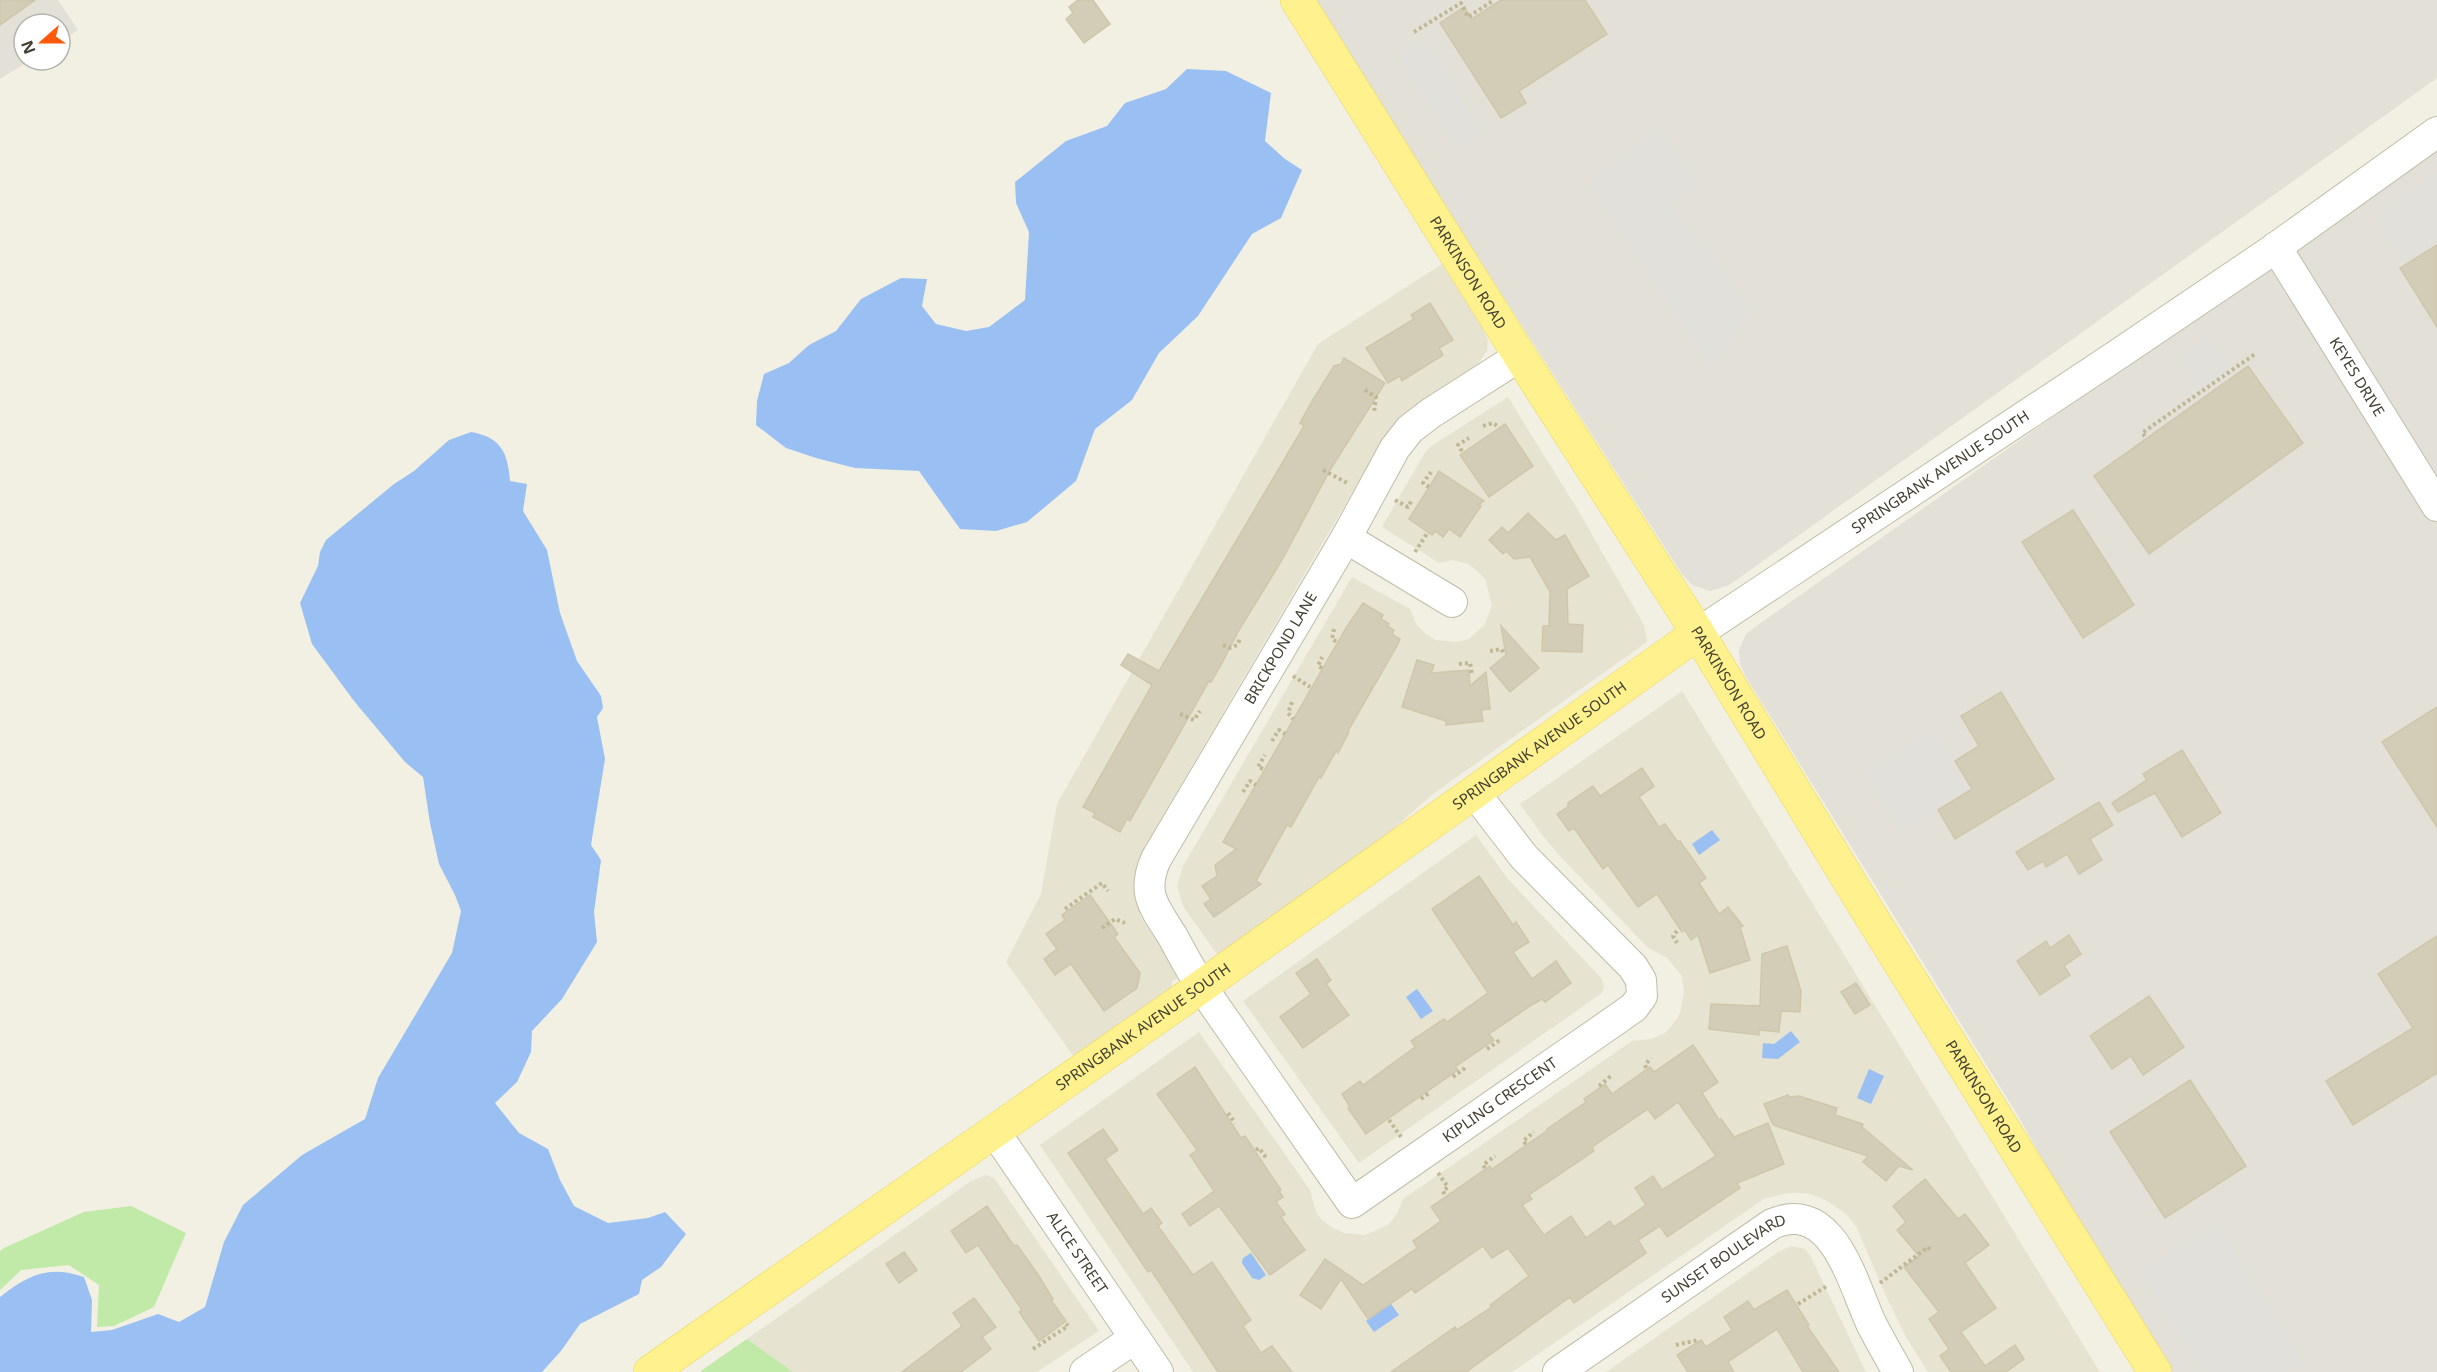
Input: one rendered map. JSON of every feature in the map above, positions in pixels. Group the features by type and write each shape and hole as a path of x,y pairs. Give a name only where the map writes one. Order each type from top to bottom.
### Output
{"main road":[{"name":"PARKINSON ROAD","path":"1297,0 1520,356 1698,633 1861,901 2155,1372"},
{"name":"SPRINGBANK AVENUE SOUTH","path":"650,1372 1201,987 1698,633"}],"street":[{"name":"SPRINGBANK AVENUE SOUTH","path":"1698,633 2117,356 2276,247 2437,132"},
{"name":"KEYES DRIVE","path":"2276,247 2437,506"},
{"name":"BRICKPOND LANE","path":"1201,987 1155,912 1150,895 1154,862 1346,538 1392,453 1410,429 1520,356"},
{"path":"1346,538 1452,602"},
{"name":"KIPLING CRESCENT","path":"1201,987 1352,1203 1634,1007 1642,996 1641,980 1633,967 1524,857 1474,792"},
{"name":"ALICE STREET","path":"994,1132 1158,1372"},
{"name":"SUNSET BOULEVARD","path":"1557,1372 1772,1224 1784,1219 1796,1219 1811,1222 1823,1230 1837,1247 1872,1324 1898,1372"},
{"path":"1085,1372 1135,1338"}],"path":[{"path":"1414,32 1461,3 1468,16 1494,0"},
{"path":"2145,436 2142,433 2255,354"},
{"path":"1365,390 1376,397 1374,413"},
{"path":"1483,426 1493,423 1499,427"},
{"path":"1462,451 1458,445 1469,438"},
{"path":"1429,487 1423,483 1431,472"},
{"path":"1415,552 1428,532"},
{"path":"1334,629 1332,639 1337,642"},
{"path":"1223,645 1230,648 1237,645 1240,639"},
{"path":"1490,651 1501,649 1504,653"},
{"path":"1322,657 1318,666 1322,668"},
{"path":"1459,664 1470,663 1472,674"},
{"path":"1292,675 1310,687"},
{"path":"1292,702 1288,713 1293,719"},
{"path":"1180,714 1194,720 1200,711"},
{"path":"1272,741 1280,730 1285,734"},
{"path":"1263,769 1258,766 1265,755"},
{"path":"1243,792 1250,781 1256,785"},
{"path":"1065,909 1102,883 1108,891"},
{"path":"1102,928 1114,920 1125,923"},
{"path":"1677,931 1672,936 1677,942"},
{"path":"1487,1049 1501,1039"},
{"path":"1646,1068 1645,1065 1651,1058"},
{"path":"1453,1077 1465,1068"},
{"path":"1599,1086 1611,1076"},
{"path":"1421,1099 1429,1093"},
{"path":"1228,1113 1235,1122"},
{"path":"1389,1120 1401,1137"},
{"path":"1526,1144 1523,1141 1534,1132"},
{"path":"1256,1150 1259,1148 1267,1160"},
{"path":"1485,1168 1483,1165 1495,1156"},
{"path":"1437,1173 1448,1187 1443,1191 1445,1195"},
{"path":"1880,1283 1928,1247 1931,1251"},
{"path":"1798,1304 1827,1286"},
{"path":"1033,1349 1068,1326 1066,1324"},
{"path":"1676,1345 1698,1340"}],"shaded area":[{"path":"0,0 58,0 66,12 12,12 12,72 0,79"},
{"path":"1312,0 2437,0 2437,78 1735,581 1710,591 1692,585 1682,574"},
{"path":"72,21 78,30 72,34"},
{"path":"1423,40 1482,133 1457,148 1399,55"},
{"path":"1659,129 1698,183 1671,205 1750,309 1712,367 1589,185"},
{"path":"2437,146 2437,1372 2171,1372 2104,1269 2017,1114 1746,677 1740,664 1739,650 1746,634 1765,620"},
{"path":"2437,173 2437,241 2403,263 2377,216"},
{"path":"1442,264 1483,329 1488,340 1487,351 1478,364 1415,405 1388,431 1144,848 1138,865 1135,885 1136,900 1141,918 1173,964 1177,979 1173,980 1171,988 1164,994 1074,1057 1006,962 1041,894 1057,804 1318,344"},
{"path":"2208,337 2232,373 2202,392 2179,357"},
{"path":"1508,397 1579,512 1644,625 1647,642 1433,794 1320,893 1219,957 1183,906 1177,886 1183,866 1352,577 1410,609 1416,624 1436,640 1457,642 1469,639 1485,624 1492,605 1485,579 1476,570 1468,564 1453,560 1439,563 1382,527 1430,447"},
{"path":"1681,692 2100,1372 1928,1372 1906,1337 1857,1228 1847,1215 1829,1202 1811,1194 1788,1193 1764,1199 1512,1372 1193,1372 1040,1145 1199,1032 1310,1190 1320,1218 1331,1227 1344,1233 1365,1235 1388,1225 1397,1214 1403,1199 1632,1041 1651,1039 1665,1033 1677,1019 1681,1010 1684,991 1682,976 1667,958 1647,947 1558,854 1520,804"},
{"path":"1932,732 1967,788 1901,831 1865,775"},
{"path":"1476,835 1508,879 1602,979 1604,988 1602,993 1359,1163 1243,1001"},
{"path":"986,1175 994,1178 1099,1331 1037,1372 793,1372 747,1339 971,1181"},
{"path":"2217,1224 2302,1362 2287,1372 2204,1372 2141,1271"},
{"path":"1791,1246 1805,1249 1810,1255 1866,1372 1606,1372 1778,1252"}],"green space":[{"path":"131,1206 186,1233 154,1307 114,1326 97,1327 99,1285 69,1265 21,1270 0,1290 0,1251 4,1248 84,1212"},
{"path":"747,1339 793,1372 700,1372 705,1368"}],"water":[{"path":"1187,69 1226,71 1271,93 1265,141 1285,159 1302,170 1281,218 1252,234 1198,316 1159,353 1132,400 1095,429 1076,481 1027,522 996,531 960,529 919,471 855,468 816,458 786,448 756,425 757,401 764,374 789,363 809,345 836,331 861,299 901,278 927,279 922,306 936,324 966,331 989,327 1025,300 1029,232 1016,203 1015,182 1066,141 1107,126 1125,103 1166,89"},
{"path":"471,432 481,434 496,442 505,455 510,481 527,484 523,511 547,550 560,613 577,661 601,696 603,708 597,717 605,759 591,845 601,860 594,912 597,942 562,999 532,1031 531,1052 517,1082 495,1103 519,1133 548,1149 560,1180 574,1206 608,1223 648,1218 665,1212 686,1234 661,1267 642,1280 639,1294 580,1324 561,1351 542,1372 0,1372 0,1297 30,1277 60,1272 84,1277 92,1300 91,1332 112,1330 158,1314 179,1322 205,1307 224,1242 243,1205 302,1155 365,1119 378,1078 452,953 461,911 439,864 423,777 405,762 354,701 312,644 300,603 318,566 320,552 326,540 394,484 414,471 449,440"},
{"path":"1712,830 1720,840 1699,855 1692,844"},
{"path":"1417,989 1433,1011 1421,1019 1406,997"},
{"path":"1791,1031 1800,1042 1778,1059 1762,1058 1763,1043 1774,1044"},
{"path":"1869,1069 1884,1076 1871,1104 1857,1098"},
{"path":"1251,1253 1266,1275 1259,1280 1252,1278 1242,1263 1243,1258"},
{"path":"1391,1304 1399,1315 1374,1332 1366,1321"}],"building":[{"path":"0,0 35,0 18,12 12,12 12,16 0,25"},
{"path":"1078,0 1093,0 1110,24 1084,43 1066,19 1073,13 1069,7"},
{"path":"1501,0 1585,0 1607,34 1519,91 1526,103 1501,118 1440,23 1464,7 1472,19"},
{"path":"2437,245 2437,327 2400,268"},
{"path":"1430,303 1453,340 1439,348 1443,355 1402,381 1400,376 1388,383 1366,348 1414,319 1411,315"},
{"path":"1344,358 1385,383 1330,470 1282,560 1239,630 1211,682 1209,681 1130,821 1127,819 1120,832 1093,817 1095,813 1083,807 1152,685 1121,665 1128,654 1159,671 1304,426 1300,423 1311,403 1334,366 1341,364"},
{"path":"2248,366 2303,443 2149,554 2094,476"},
{"path":"1505,424 1533,466 1489,497 1460,455"},
{"path":"1439,471 1484,501 1479,504 1481,506 1460,537 1449,529 1443,537 1435,531 1432,535 1409,519"},
{"path":"2073,510 2134,605 2083,638 2022,542"},
{"path":"1528,513 1556,540 1565,535 1589,576 1567,589 1568,624 1583,625 1582,652 1542,651 1543,626 1549,626 1550,592 1530,557 1514,559 1506,551 1503,554 1489,540 1502,527 1508,533"},
{"path":"1363,603 1383,615 1381,619 1394,630 1392,634 1400,639 1397,646 1348,731 1338,753 1336,751 1321,778 1319,777 1291,827 1287,825 1256,881 1261,884 1214,917 1204,904 1211,899 1202,886 1217,876 1215,865 1236,849 1223,842 1346,628"},
{"path":"1501,626 1539,668 1510,692 1490,668 1506,655"},
{"path":"1417,660 1434,665 1431,673 1469,670 1470,686 1486,672 1490,709 1481,710 1483,721 1446,725 1446,721 1402,707"},
{"path":"2001,692 2054,779 1955,839 1938,810 1972,789 1955,761 1979,746 1961,716"},
{"path":"2437,707 2437,827 2382,742"},
{"path":"2182,750 2221,813 2182,837 2155,793 2118,812 2112,803 2147,780 2143,774"},
{"path":"1642,768 1654,786 1639,797 1659,827 1665,824 1706,878 1699,883 1719,914 1728,907 1743,926 1740,927 1750,960 1710,973 1698,935 1691,940 1685,930 1682,932 1657,894 1638,907 1608,865 1603,869 1574,828 1569,831 1557,814 1568,807 1568,803 1593,786 1600,796"},
{"path":"2099,802 2113,825 2090,839 2102,860 2079,874 2067,854 2046,867 2043,861 2028,870 2016,852"},
{"path":"1479,876 1513,925 1516,922 1529,942 1513,952 1532,979 1556,961 1571,983 1545,1002 1542,999 1489,1034 1494,1040 1455,1067 1458,1070 1366,1134 1348,1108 1350,1107 1342,1094 1360,1081 1363,1085 1415,1047 1411,1041 1444,1019 1447,1022 1488,993 1432,909"},
{"path":"1090,895 1118,934 1114,937 1140,973 1137,988 1104,1011 1071,964 1055,975 1044,959 1057,949 1046,934 1065,920 1062,915"},
{"path":"2069,935 2081,954 2064,966 2070,975 2040,995 2017,961 2046,941 2050,948"},
{"path":"2437,936 2437,1073 2353,1125 2326,1081 2413,1028 2378,974"},
{"path":"1787,946 1801,991 1800,1012 1781,1011 1779,1032 1759,1030 1759,1035 1709,1029 1711,1004 1760,1006 1762,954"},
{"path":"1317,959 1331,980 1326,984 1349,1015 1303,1048 1280,1017 1311,994 1296,973"},
{"path":"1856,983 1870,1005 1855,1014 1841,992"},
{"path":"2149,996 2184,1047 2143,1075 2131,1056 2112,1069 2090,1036"},
{"path":"1693,1045 1718,1082 1702,1093 1719,1120 1721,1119 1734,1137 1768,1123 1784,1164 1737,1183 1740,1188 1667,1237 1660,1226 1638,1240 1646,1253 1574,1303 1570,1297 1466,1372 1391,1372 1455,1327 1457,1330 1492,1307 1490,1305 1529,1276 1508,1248 1492,1258 1483,1246 1415,1293 1412,1289 1368,1319 1341,1279 1321,1309 1300,1295 1325,1259 1363,1285 1417,1248 1413,1241 1441,1221 1431,1207 1490,1166 1492,1169 1548,1130 1586,1102 1584,1099 1605,1084 1612,1094 1650,1067 1654,1072","holes":["1678,1102 1716,1156 1662,1190 1653,1176 1635,1188 1646,1205 1614,1227 1610,1221 1586,1238 1571,1216 1544,1235 1522,1205 1532,1199 1529,1195 1594,1151 1592,1147 1648,1109 1655,1119"]},
{"path":"1195,1067 1241,1138 1245,1136 1281,1190 1279,1191 1283,1197 1276,1202 1285,1214 1281,1217 1305,1250 1270,1275 1219,1206 1190,1226 1182,1214 1214,1191 1190,1155 1197,1150 1157,1094"},
{"path":"2190,1080 2246,1166 2165,1218 2110,1132"},
{"path":"1788,1095 1789,1097 1799,1096 1837,1108 1835,1115 1863,1124 1862,1127 1913,1170 1899,1166 1886,1181 1863,1162 1868,1156 1773,1125 1764,1104"},
{"path":"1103,1129 1118,1150 1105,1159 1143,1214 1151,1208 1162,1223 1158,1226 1193,1275 1212,1262 1251,1320 1243,1326 1261,1353 1272,1346 1292,1372 1218,1372 1151,1270 1148,1272 1068,1153"},
{"path":"1925,1179 1958,1219 1965,1214 1989,1245 1965,1263 1996,1308 1961,1332 1985,1366 2015,1345 2024,1359 2006,1372 1951,1372 1940,1356 1949,1349 1929,1319 1939,1312 1904,1267 1919,1256 1897,1230 1906,1222 1893,1206"},
{"path":"987,1206 1014,1246 1017,1245 1037,1273 1053,1299 1051,1300 1066,1321 1039,1341 1019,1312 1022,1310 978,1245 966,1253 951,1231"},
{"path":"904,1252 917,1270 899,1283 886,1264"},
{"path":"1787,1290 1809,1325 1807,1326 1839,1372 1803,1372 1777,1329 1728,1362 1734,1372 1688,1372 1677,1355 1701,1340 1706,1347 1732,1330 1724,1317 1748,1301 1754,1310"},
{"path":"974,1298 996,1327 982,1337 991,1349 961,1372 902,1372 962,1326 953,1313"}]}
